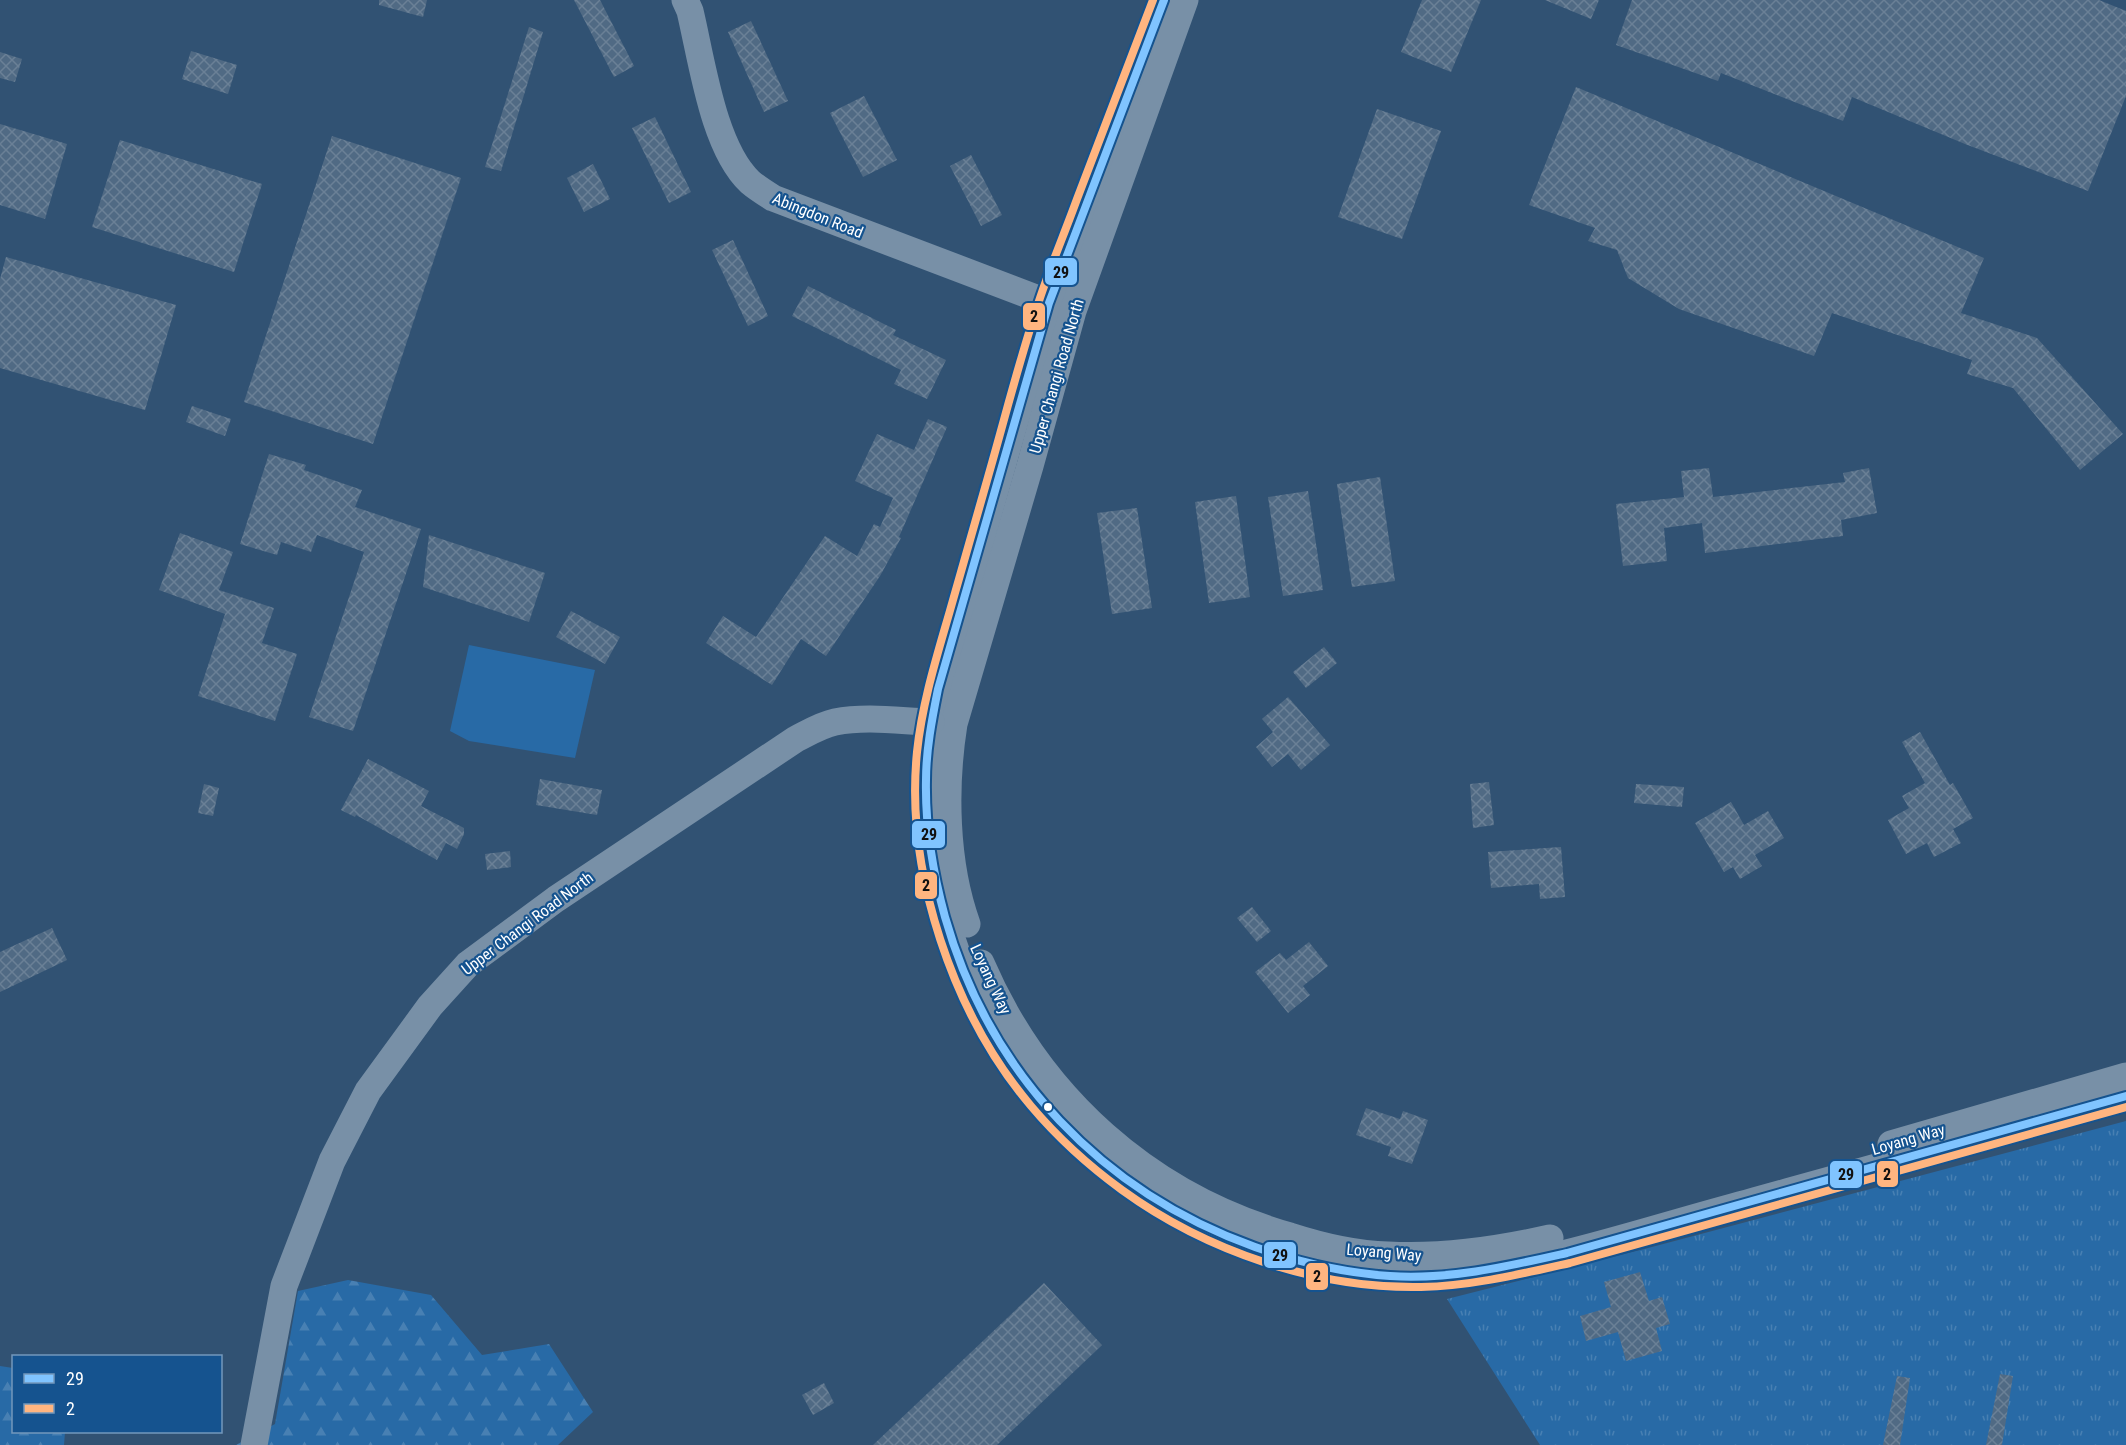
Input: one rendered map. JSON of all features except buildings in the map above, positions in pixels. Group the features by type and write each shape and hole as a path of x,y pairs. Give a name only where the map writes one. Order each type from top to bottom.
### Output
{"street":[{"name":"Abingdon Road","path":"685,0 690,11 718,129 731,155 749,181 773,198 1061,307"},
{"name":"Upper Changi Road North","path":"927,760 943,723 938,690 1061,307 1164,0"},
{"name":"Upper Changi Road North","path":"1061,307 1185,0"},
{"name":"Upper Changi Road North","path":"254,1445 284,1286 332,1161 368,1091 448,983 468,964 556,899 815,729 835,722 858,719 943,723"},
{"name":"Loyang Way","path":"943,723 948,767 949,828 963,912 978,957 994,994 1021,1039 1051,1080 1075,1107 1132,1159 1192,1198 1267,1230 1345,1250 1385,1255 1435,1256 1532,1242 1576,1232 2126,1076"},
{"name":"Loyang Way","path":"927,760 927,826 935,877 946,918 962,965 982,1011 1037,1098 1092,1154 1150,1198 1221,1235 1299,1261 1356,1273 1390,1277 1423,1277 1457,1275 1534,1260 1964,1143 2126,1096"},
{"path":"262,1401 264,1419 273,1445"}],"green space":[{"path":"469,645 595,670 575,758 469,741 450,731"},
{"path":"2126,1121 2126,1445 1540,1445 1447,1299 1652,1247"},
{"path":"348,1280 431,1295 482,1355 549,1344 593,1412 558,1445 236,1445 275,1424 298,1291"},
{"path":"0,1366 12,1368 12,1433 65,1433 64,1445 0,1445"}],"transit line":[{"name":"2","path":"1153,0 1053,261 1033,320 934,665 922,717 917,752 915,798 919,845 927,892 940,940 957,985 979,1029 1003,1069 1041,1118 1074,1151 1122,1190 1155,1212 1226,1248 1264,1262 1342,1281 1382,1286 1421,1287 1477,1282 1570,1263 2126,1107"},
{"name":"29","path":"1164,0 1049,303 938,689 927,757 927,815 933,866 945,917 965,974 991,1027 1023,1076 1060,1121 1102,1160 1148,1194 1200,1224 1255,1247 1304,1262 1356,1272 1412,1277 1479,1271 1567,1253 2126,1096"}]}
